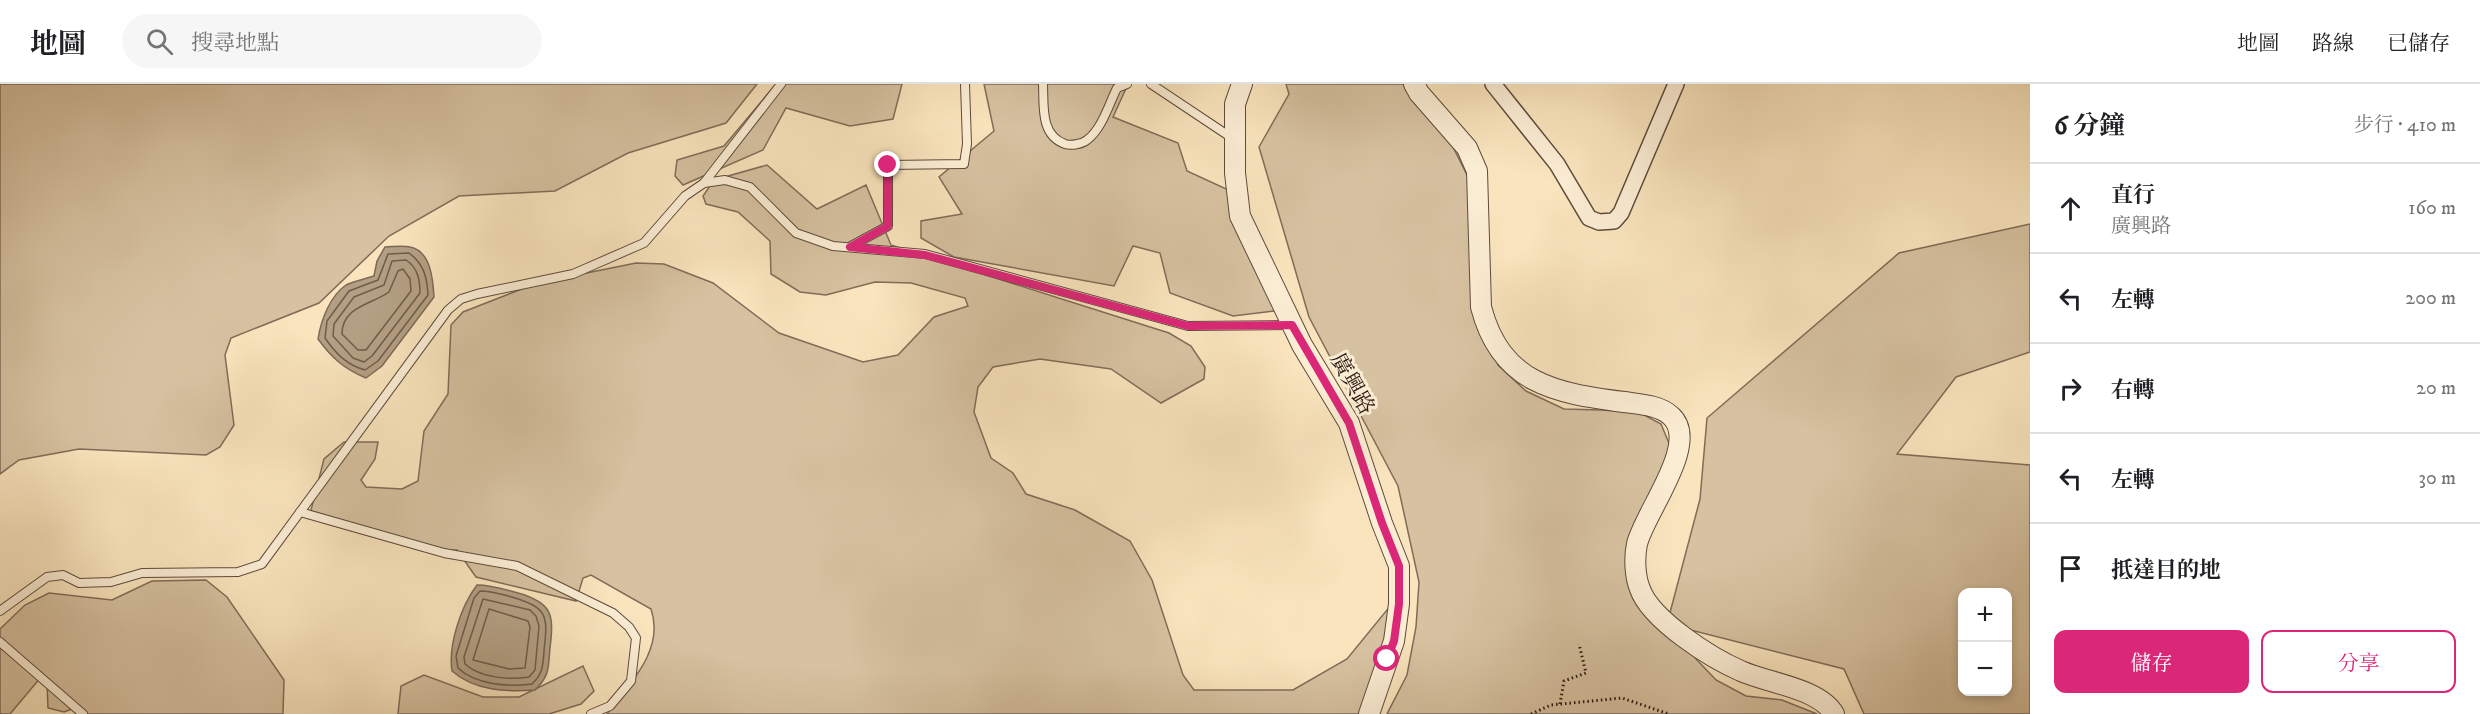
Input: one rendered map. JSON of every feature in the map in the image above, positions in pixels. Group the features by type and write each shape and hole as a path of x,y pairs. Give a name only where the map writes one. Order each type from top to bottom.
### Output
{"street":[{"path":"1414,84 1419,93 1467,148 1478,171 1481,307 1486,326 1507,361 1531,379 1552,390 1647,405 1671,415 1681,430 1679,452 1637,544 1635,564 1640,590 1656,614 1707,652 1741,671 1818,698 1830,707 1834,714"},
{"path":"1493,84 1557,164 1589,218 1599,222 1614,221 1622,213 1676,84"},
{"name":"廣興路","path":"1238,89 1235,141 1240,216 1292,325 1349,423 1382,523 1399,566 1399,604 1394,641 1369,714"}],"lane":[{"path":"0,611 48,577 63,575 79,583 111,582 142,573 238,572 262,564 434,326 461,299 573,274 644,243 685,196 705,183 781,84"},
{"path":"850,247 888,226 888,165 964,165 967,144 965,84"},
{"path":"1043,84 1046,127 1055,140 1069,146 1086,141 1098,127 1117,88 1128,84"},
{"path":"1150,84 1235,141"},
{"path":"705,183 724,180 750,187 796,233 833,246 925,255 1188,326 1292,325"},
{"path":"300,512 444,553 517,566 613,613 629,627 636,638 631,681 610,706 591,714"},
{"path":"0,642 83,714"}],"path":[{"path":"1560,704 1564,681 1586,673 1579,644"},
{"path":"1532,714 1551,705 1622,698 1670,714"}],"shaded area":[{"path":"0,84 757,84 726,123 628,153 555,191 459,196 389,236 319,303 231,338 225,355 234,425 220,447 206,455 79,449 19,460 0,474"},
{"path":"776,84 902,84 893,119 850,126 786,108 763,150 683,185 675,176 677,160 724,146"},
{"path":"984,84 1128,84 1113,117 1178,143 1187,171 1235,193 1282,310 1233,316 1170,293 1160,253 1133,246 1114,286 954,257 921,238 921,221 962,214 939,177 994,131"},
{"path":"1286,84 1404,84 1453,147 1475,191 1477,307 1498,365 1526,391 1564,409 1637,411 1661,424 1671,448 1639,520 1641,601 1716,680 1746,696 1782,700 1817,714 1387,714 1407,675 1416,627 1419,582 1398,486 1309,317 1259,147 1289,94"},
{"path":"767,165 817,209 866,185 891,245 1169,333 1191,346 1205,367 1204,379 1161,403 1111,369 1040,359 993,367 978,387 974,412 991,458 1013,473 1026,494 1075,510 1130,541 1152,580 1183,675 1194,690 1293,690 1347,659 1391,605 1391,631 1361,714 607,714 635,678 649,652 654,624 651,609 591,575 583,578 576,601 476,577 457,550 423,551 321,522 311,510 324,459 344,442 378,442 375,459 361,480 366,487 402,489 418,481 424,431 448,394 451,325 463,312 537,283 636,263 664,264 713,283 779,333 863,362 898,355 934,317 968,306 965,298 911,283 875,282 826,295 800,292 771,274 770,241 738,212 706,204 703,196 714,180"},
{"path":"2030,224 2030,352 1956,377 1897,454 2030,465 2030,714 1864,714 1844,669 1667,624 1700,499 1707,418 1899,253"},
{"path":"206,580 227,597 284,680 283,714 83,714 80,706 64,712 48,708 47,683 41,677 10,714 0,714 0,629 25,605 49,593 112,600 152,581"},
{"path":"583,666 594,691 581,704 549,714 398,714 401,686 424,675 483,697 519,697"}],"water":[{"path":"385,247 410,247 422,254 430,267 434,297 382,366 366,378 339,362 318,339 324,316 335,295 346,285 374,276 377,261"},
{"path":"477,585 530,597 545,606 549,612 552,627 548,667 546,676 535,690 491,689 471,683 452,671 452,650 457,626"}],"route":[{"path":"888,165 888,226 850,247 925,255 1188,326 1292,325 1349,423 1382,523 1399,566 1399,604 1394,641 1387,659"}]}
